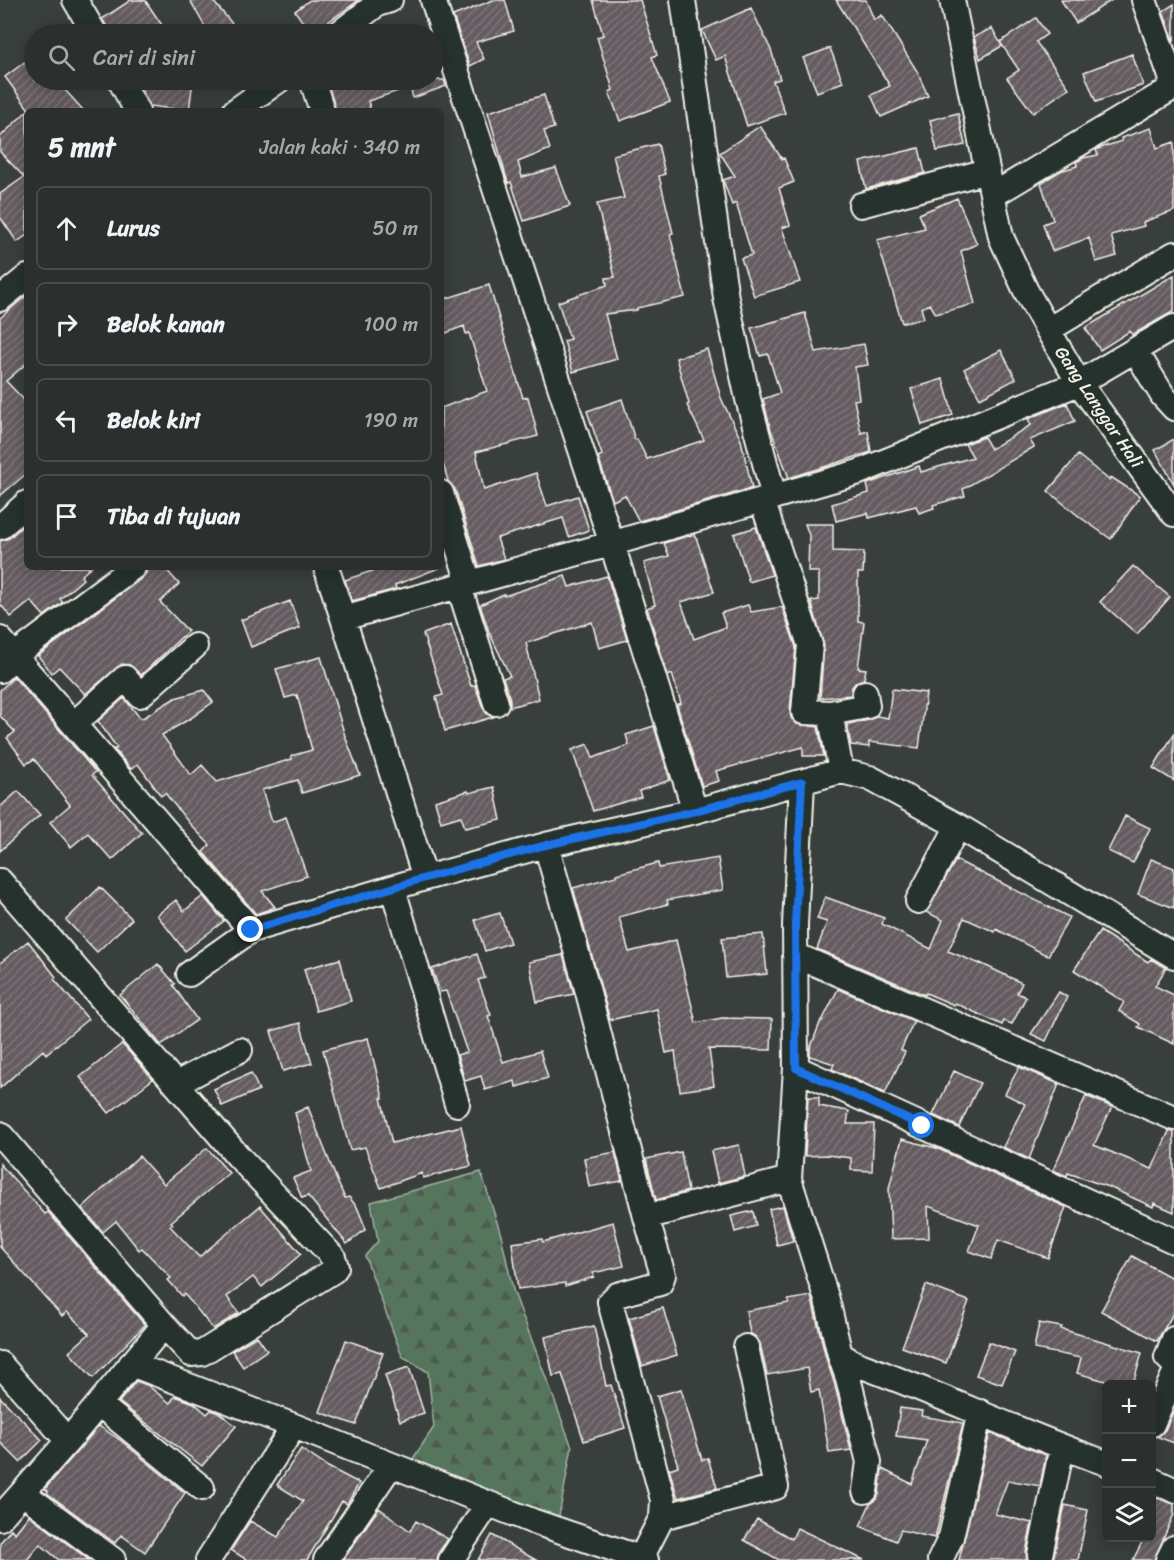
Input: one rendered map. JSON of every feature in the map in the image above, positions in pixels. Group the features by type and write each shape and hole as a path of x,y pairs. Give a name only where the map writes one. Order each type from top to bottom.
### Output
{"street":[{"path":"75,0 88,24"},
{"path":"434,0 442,24"},
{"path":"683,0 726,298 768,498 810,645 804,712 830,713 867,706 865,693"},
{"path":"952,0 1001,237 1026,291 1048,330"},
{"path":"993,195 1174,86 1144,0"},
{"path":"351,24 380,1"},
{"path":"444,31 612,544 695,811"},
{"path":"125,90 135,108"},
{"path":"240,108 265,90"},
{"path":"315,90 321,108"},
{"path":"861,205 987,171"},
{"name":"Gang Langgar Hali","path":"1174,254 1048,330 1079,383 1174,514"},
{"path":"0,299 24,279"},
{"path":"343,618 612,544 859,472 1079,383 1174,327"},
{"path":"1135,350 1163,396 1174,408"},
{"path":"444,505 496,703"},
{"path":"0,526 24,506"},
{"path":"129,570 5,655 74,724 251,930"},
{"path":"327,570 425,878"},
{"path":"74,724 125,678 140,695 195,646"},
{"path":"830,713 841,771"},
{"path":"189,974 251,930 546,845 695,811 841,771 870,778 958,826 1174,956"},
{"path":"802,782 795,955 796,1068 789,1179 827,1300 869,1462 865,1491"},
{"path":"918,901 958,826"},
{"path":"131,1364 391,1464 488,1504 644,1559 662,1517 663,1500 610,1302 616,1295 657,1284 662,1281 663,1275 588,992 546,845"},
{"path":"0,881 238,1156 333,1257 336,1267 202,1353 191,1354 0,1134"},
{"path":"393,889 457,1104"},
{"path":"795,955 1174,1118"},
{"path":"176,1084 240,1050"},
{"path":"796,1068 1174,1241"},
{"path":"646,1217 789,1179"},
{"path":"0,1518 68,1441 164,1325"},
{"path":"1174,1339 1167,1357 1174,1364"},
{"path":"662,1517 776,1487 746,1347"},
{"path":"840,1355 1062,1447 1102,1460"},
{"path":"0,1364 68,1441"},
{"path":"1156,1415 1174,1375"},
{"path":"99,1404 202,1488"},
{"path":"940,1560 951,1537 980,1412"},
{"path":"208,1560 294,1426"},
{"path":"1040,1555 1062,1447"},
{"path":"326,1560 391,1464"},
{"path":"1156,1482 1174,1490"},
{"path":"23,1493 113,1560"},
{"path":"451,1560 488,1504"},
{"path":"1168,1560 1174,1548"}],"green space":[{"path":"481,1172 501,1235 513,1290 572,1447 558,1521 412,1460 434,1427 428,1372 402,1356 365,1256 378,1241 371,1202"}],"building":[{"path":"131,0 145,0 161,24 105,24 102,19"},
{"path":"190,0 212,0 232,24 203,24"},
{"path":"310,0 359,0 325,24 304,24 295,11"},
{"path":"493,0 505,0 514,31 476,42 484,59 470,66 453,16"},
{"path":"593,0 640,0 657,55 652,57 670,102 620,121 609,92 613,90 597,37 603,35"},
{"path":"836,0 866,0 874,20 882,15 917,71 928,96 881,117 871,95 890,86"},
{"path":"1061,0 1112,0 1076,23"},
{"path":"1174,4 1174,42 1163,11"},
{"path":"751,8 771,50 780,79 773,81 785,113 747,126 725,56 716,60 702,30"},
{"path":"1036,18 1047,34 1036,42 1069,88 1033,113 1007,78 1019,70 1000,42"},
{"path":"992,28 1002,46 980,59 974,37"},
{"path":"830,48 843,82 817,92 803,58"},
{"path":"1132,54 1143,85 1096,102 1084,72"},
{"path":"24,63 24,90 65,90 81,108 28,108 5,77"},
{"path":"142,90 192,90 189,108 150,106"},
{"path":"330,90 401,90 368,101 370,108 335,108"},
{"path":"411,90 435,90 413,98"},
{"path":"544,95 554,128 544,131 550,149 518,162 522,177 556,168 570,206 524,221 511,182 508,183 488,112"},
{"path":"958,113 965,145 937,151 930,120"},
{"path":"24,114 24,177 0,152 0,137"},
{"path":"760,126 782,159 784,158 794,182 779,188 790,225 782,228 800,282 754,296 741,258 752,255 736,203 732,205 723,180 735,176 720,153"},
{"path":"1151,128 1157,148 1174,142 1174,211 1143,222 1144,226 1111,235 1117,256 1096,262 1089,238 1052,251 1043,224 1053,220 1041,183 1060,171 1077,166 1076,162 1083,158 1098,155 1096,150 1100,148"},
{"path":"658,144 665,174 659,176 685,297 637,308 637,310 605,314 617,359 573,372 564,341 570,339 558,302 607,285 606,278 615,277 597,204 624,198 613,155"},
{"path":"919,148 925,173 866,189 860,162"},
{"path":"24,177 24,237 17,242 0,217 0,194"},
{"path":"957,198 977,244 961,251 975,304 936,314 930,304 921,308 924,318 902,323 877,240 925,228 919,214"},
{"path":"1174,275 1174,311 1132,335 1130,331 1100,350 1085,328"},
{"path":"489,285 523,398 528,397 538,436 476,452 484,490 536,473 547,506 578,496 589,530 569,537 563,518 497,538 504,559 479,566 455,489 448,481 444,467 444,407 487,391 469,333 466,334 464,326 444,334 444,299"},
{"path":"24,298 24,366 6,381 24,400 24,476 0,496 0,318"},
{"path":"805,313 816,352 864,344 868,365 855,367 859,399 854,400 861,433 868,431 871,452 789,478 770,427 763,399 780,393 768,354 760,356 751,328"},
{"path":"707,349 721,398 741,440 752,488 639,521 625,495 613,501 598,457 602,455 587,411 622,399 635,440 637,439 647,459 704,440 687,405 689,404 676,358"},
{"path":"1001,350 1016,379 980,398 964,369"},
{"path":"943,379 953,415 922,425 911,389"},
{"path":"1067,403 1075,421 1030,440 1034,447 963,489 965,496 933,505 934,508 919,513 916,506 869,518 868,513 836,521 832,504 869,493 867,484 919,466 921,472 973,457 965,444 984,437 991,449 1031,425 1028,419"},
{"path":"1174,439 1174,484 1155,450"},
{"path":"1078,455 1109,480 1111,477 1140,496 1111,539 1048,491"},
{"path":"805,524 833,524 833,551 864,552 863,573 858,573 858,621 864,622 858,668 866,669 864,679 856,682 852,687 851,695 820,698 824,646 811,601 819,600 819,572 808,572 809,535"},
{"path":"24,525 24,570 88,570 81,576 83,579 60,599 63,602 44,616 31,601 11,617 0,604 0,541 9,538"},
{"path":"756,527 772,575 749,582 734,534"},
{"path":"695,534 714,592 681,602 694,639 726,627 721,613 748,605 751,612 782,607 796,647 791,718 797,724 818,727 824,756 803,756 803,747 716,771 719,781 702,786 677,705 681,703 672,674 668,676 647,608 655,605 644,563 669,556 664,543"},
{"path":"1133,566 1170,597 1137,634 1100,602"},
{"path":"146,570 167,570 179,584 160,602 188,631 141,675 130,665 122,664 85,694 59,667 52,673 38,656 146,573"},
{"path":"375,570 434,570 395,585 396,589 352,601 345,580"},
{"path":"565,576 569,587 607,576 627,640 599,648 592,622 526,643 539,699 510,707 510,699 503,678 510,676 489,632 480,605 504,594 504,596"},
{"path":"290,601 300,628 251,647 241,620"},
{"path":"451,624 471,686 475,685 483,708 493,717 445,731 436,697 443,695 423,634"},
{"path":"321,657 345,736 360,775 302,793 298,780 262,790 272,822 286,817 307,876 262,891 275,907 256,914 203,852 210,845 165,793 161,796 138,764 131,769 114,749 117,748 98,721 124,698 141,719 175,698 204,690 213,702 162,735 191,775 202,765 217,782 292,759 291,756 312,750 297,695 285,698 276,669"},
{"path":"14,677 96,772 92,775 142,833 112,860 88,833 71,847 50,822 70,805 34,759 26,764 7,738 15,732 0,716 0,690"},
{"path":"892,689 926,693 919,748 869,742 869,747 851,745 847,724 870,720 877,716 888,718"},
{"path":"654,726 670,780 639,791 641,797 593,811 572,750 588,744 593,758 629,745 626,735"},
{"path":"1174,734 1174,781 1153,768"},
{"path":"494,787 501,820 465,828 461,816 441,822 435,801 468,791 469,793"},
{"path":"18,791 40,815 0,851 0,807"},
{"path":"1125,816 1150,828 1133,863 1108,851"},
{"path":"718,858 723,890 667,900 668,904 619,917 629,952 676,940 696,1023 722,1018 772,1019 771,1050 709,1049 714,1086 680,1091 675,1051 666,1053 657,1009 610,1020 573,888 658,863 659,868"},
{"path":"1151,859 1174,868 1174,908 1138,894"},
{"path":"956,860 1069,917 1048,956 996,929 995,932 964,918 948,951 1022,983 1017,993 1026,997 1012,1024 1004,1021 1002,1025 955,1003 954,1005 926,993 925,995 817,949 827,922 817,919 825,897 884,918 882,924 931,949 943,920 926,912"},
{"path":"100,887 132,919 97,952 66,920"},
{"path":"203,896 224,921 185,951 157,915 176,900 184,911"},
{"path":"500,913 510,943 485,951 475,920"},
{"path":"1100,931 1148,962 1151,959 1166,968 1155,986 1174,995 1174,1044 1138,1027 1140,1024 1119,1011 1124,1002 1074,970"},
{"path":"763,934 767,974 726,978 722,938"},
{"path":"28,941 56,977 54,979 88,1019 46,1054 43,1050 0,1088 0,963"},
{"path":"477,954 485,978 478,980 491,1015 488,1016 503,1062 540,1051 548,1078 516,1087 515,1081 485,1090 481,1076 465,1081 457,1055 467,1052 446,991 440,992 432,969"},
{"path":"563,955 574,994 537,1002 529,962"},
{"path":"340,959 351,1001 316,1011 304,969"},
{"path":"158,964 175,984 173,985 197,1020 161,1045 120,995"},
{"path":"838,989 914,1021 901,1050 905,1052 885,1093 832,1069 834,1064 810,1056 810,1049 821,1020"},
{"path":"1059,992 1067,997 1046,1041 1031,1034"},
{"path":"300,1023 312,1063 283,1071 271,1031"},
{"path":"368,1038 392,1143 461,1126 471,1166 423,1178 422,1173 381,1188 365,1147 350,1150 323,1050"},
{"path":"122,1044 153,1079 109,1113 80,1077"},
{"path":"1019,1067 1059,1084 1029,1159 1003,1147 1025,1104 1005,1094"},
{"path":"954,1071 980,1083 959,1127 933,1115"},
{"path":"251,1073 259,1090 222,1106 214,1089"},
{"path":"1086,1096 1112,1107 1094,1145 1152,1169 1169,1131 1174,1132 1174,1212 1154,1203 1153,1207 1111,1188 1053,1170"},
{"path":"808,1097 819,1097 819,1106 849,1111 847,1124 874,1124 872,1171 851,1170 851,1158 827,1155 805,1156"},
{"path":"308,1107 345,1198 349,1197 357,1207 366,1229 347,1244 308,1196 302,1198 293,1178 311,1171 295,1113"},
{"path":"902,1139 936,1148 1066,1207 1048,1258 998,1240 991,1259 969,1251 979,1225 928,1206 929,1238 891,1239 889,1188"},
{"path":"739,1145 745,1176 718,1183 711,1151"},
{"path":"207,1148 229,1173 171,1222 173,1224 170,1226 199,1257 260,1206 301,1254 262,1287 253,1277 227,1297 239,1313 213,1329 184,1294 182,1296 168,1280 171,1278 142,1248 139,1250 116,1221 103,1232 82,1208 139,1156 164,1184"},
{"path":"615,1152 622,1181 589,1187 584,1158"},
{"path":"681,1152 688,1191 656,1200 646,1159"},
{"path":"0,1164 45,1214 48,1212 145,1325 93,1378 69,1352 89,1334 67,1312 62,1316 0,1247"},
{"path":"783,1206 793,1241 777,1245 769,1209"},
{"path":"753,1211 756,1226 735,1232 731,1216"},
{"path":"613,1222 624,1266 593,1273 594,1277 565,1286 565,1283 518,1289 512,1243 542,1239 543,1242"},
{"path":"1132,1256 1174,1279 1174,1312 1157,1341 1101,1311"},
{"path":"926,1285 969,1301 946,1363 902,1347"},
{"path":"811,1296 851,1450 829,1453 819,1390 811,1392 807,1368 767,1375 760,1343 750,1333 746,1311 789,1303 788,1300"},
{"path":"663,1308 677,1355 642,1366 629,1318"},
{"path":"1039,1323 1062,1327 1061,1329 1142,1353 1134,1380 1102,1380 1077,1373 1081,1358 1034,1349"},
{"path":"594,1326 606,1386 611,1385 625,1428 584,1441 562,1374 553,1376 545,1337"},
{"path":"257,1336 267,1350 243,1367 232,1351"},
{"path":"346,1340 383,1353 356,1425 320,1412"},
{"path":"989,1342 1015,1352 1002,1384 976,1375"},
{"path":"409,1367 424,1413 400,1421 385,1375"},
{"path":"136,1381 147,1385 170,1403 175,1396 194,1403 207,1414 211,1410 221,1414 236,1426 202,1466 119,1402"},
{"path":"681,1389 702,1460 708,1458 717,1488 678,1498 669,1469 678,1466 657,1396"},
{"path":"0,1397 42,1440 20,1462 0,1442"},
{"path":"900,1408 922,1411 921,1416 963,1423 935,1538 901,1530 896,1541 860,1526 870,1504 879,1494 882,1469 912,1484 927,1440 896,1436"},
{"path":"1174,1410 1174,1443 1158,1437 1165,1430"},
{"path":"99,1426 120,1440 185,1493 145,1552 121,1535 115,1543 47,1493 45,1489"},
{"path":"990,1433 1046,1455 1040,1486 1008,1480 995,1514 1032,1523 1026,1552 1027,1560 959,1560"},
{"path":"301,1449 328,1467 359,1483 347,1504 342,1501 307,1560 247,1560 231,1550 250,1521 278,1537 303,1501 277,1485"},
{"path":"1157,1498 1174,1504 1174,1514 1154,1560 1133,1560 1142,1542 1156,1542"},
{"path":"1065,1505 1088,1510 1078,1560 1053,1560"},
{"path":"379,1508 410,1531 416,1521 448,1539 439,1552 437,1560 343,1560"},
{"path":"29,1515 89,1560 59,1560 40,1544 27,1560 0,1560 0,1543 11,1529 15,1533"},
{"path":"757,1519 792,1539 797,1528 864,1560 779,1560 744,1540"},
{"path":"492,1535 536,1560 478,1560"}],"route":[{"path":"251,930 546,845 695,811 802,782 795,925 796,1068 922,1126"}]}
